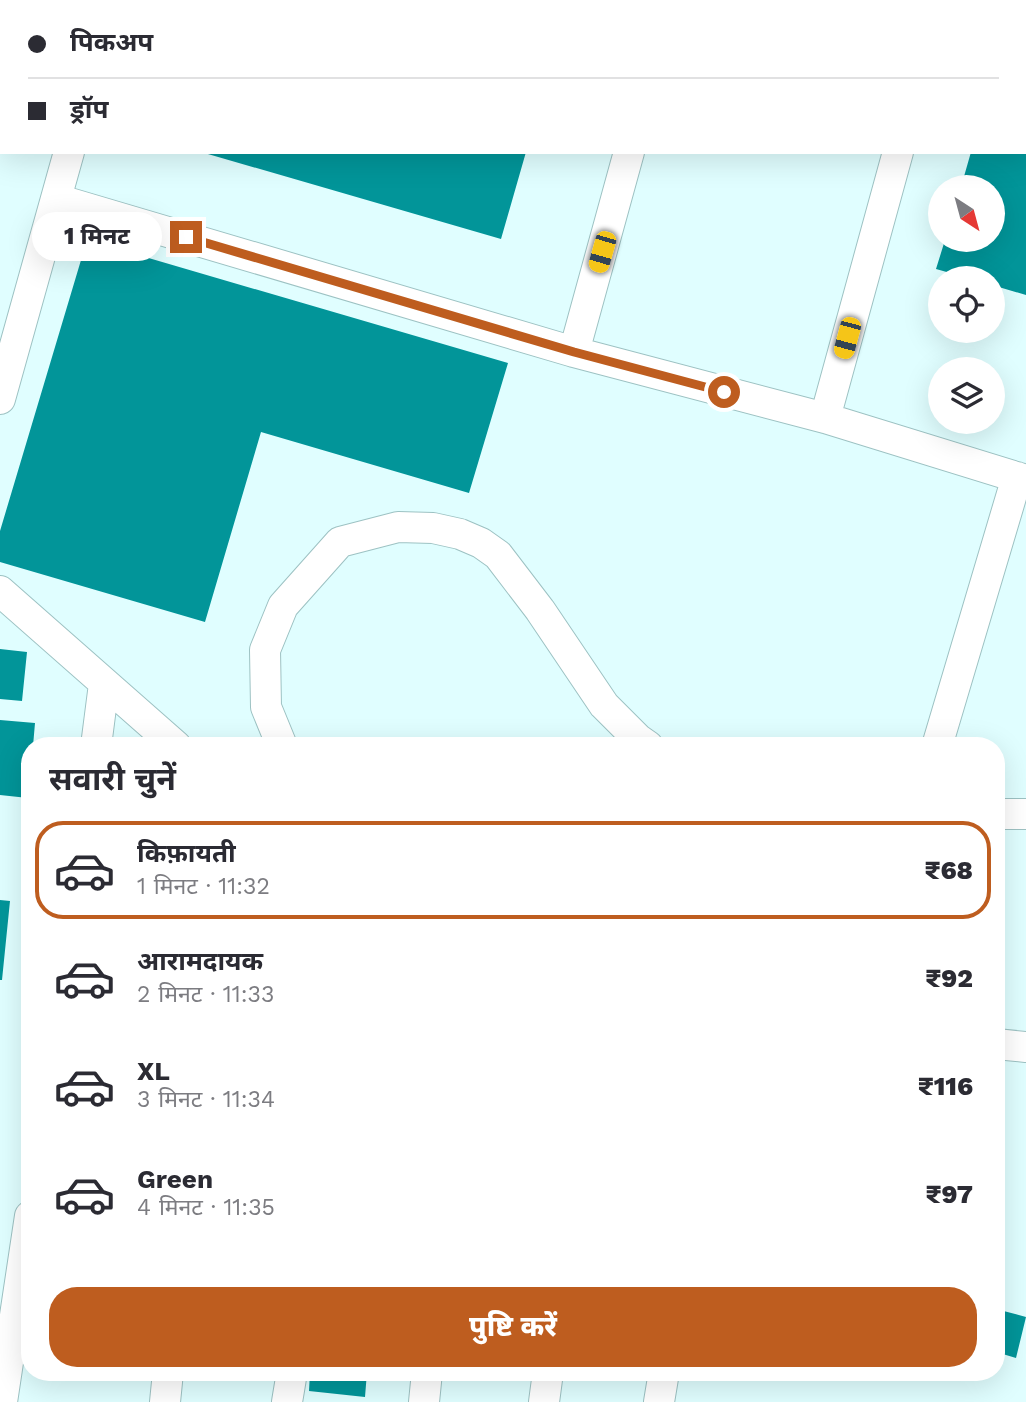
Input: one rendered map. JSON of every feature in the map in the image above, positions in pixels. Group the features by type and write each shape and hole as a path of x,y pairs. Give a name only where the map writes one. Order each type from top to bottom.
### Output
{"street":[{"path":"0,399 68,154"},
{"path":"574,352 628,154"},
{"path":"825,418 897,154"},
{"path":"56,199 574,352 825,418 1021,478 940,737"},
{"path":"278,737 266,707 265,650 283,606 340,542 398,527 433,528 460,534 481,543 498,555 540,610 604,705 636,737"},
{"path":"0,591 166,737"},
{"path":"97,737 104,684"},
{"path":"1005,814 1026,814"},
{"path":"1005,1045 1026,1047"},
{"path":"2,1402 18,1250"},
{"path":"164,1402 167,1381"},
{"path":"287,1402 290,1381"},
{"path":"424,1402 426,1381"},
{"path":"544,1402 547,1381"},
{"path":"659,1402 662,1381"}],"building":[{"path":"208,154 525,154 501,239"},
{"path":"970,154 1026,154 1026,295 1005,289 1005,266 937,266 941,252 1005,252 1005,175 964,175"},
{"path":"87,240 508,363 469,493 261,432 205,622 0,562 0,531"},
{"path":"0,649 27,652 22,701 0,699"},
{"path":"0,720 35,723 34,737 21,737 21,797 0,795"},
{"path":"0,900 10,901 2,980 0,980"},
{"path":"1005,1311 1026,1317 1016,1358 1005,1355"},
{"path":"310,1381 366,1381 365,1397 309,1391"}],"route":[{"path":"186,237 574,352 724,392"}]}
